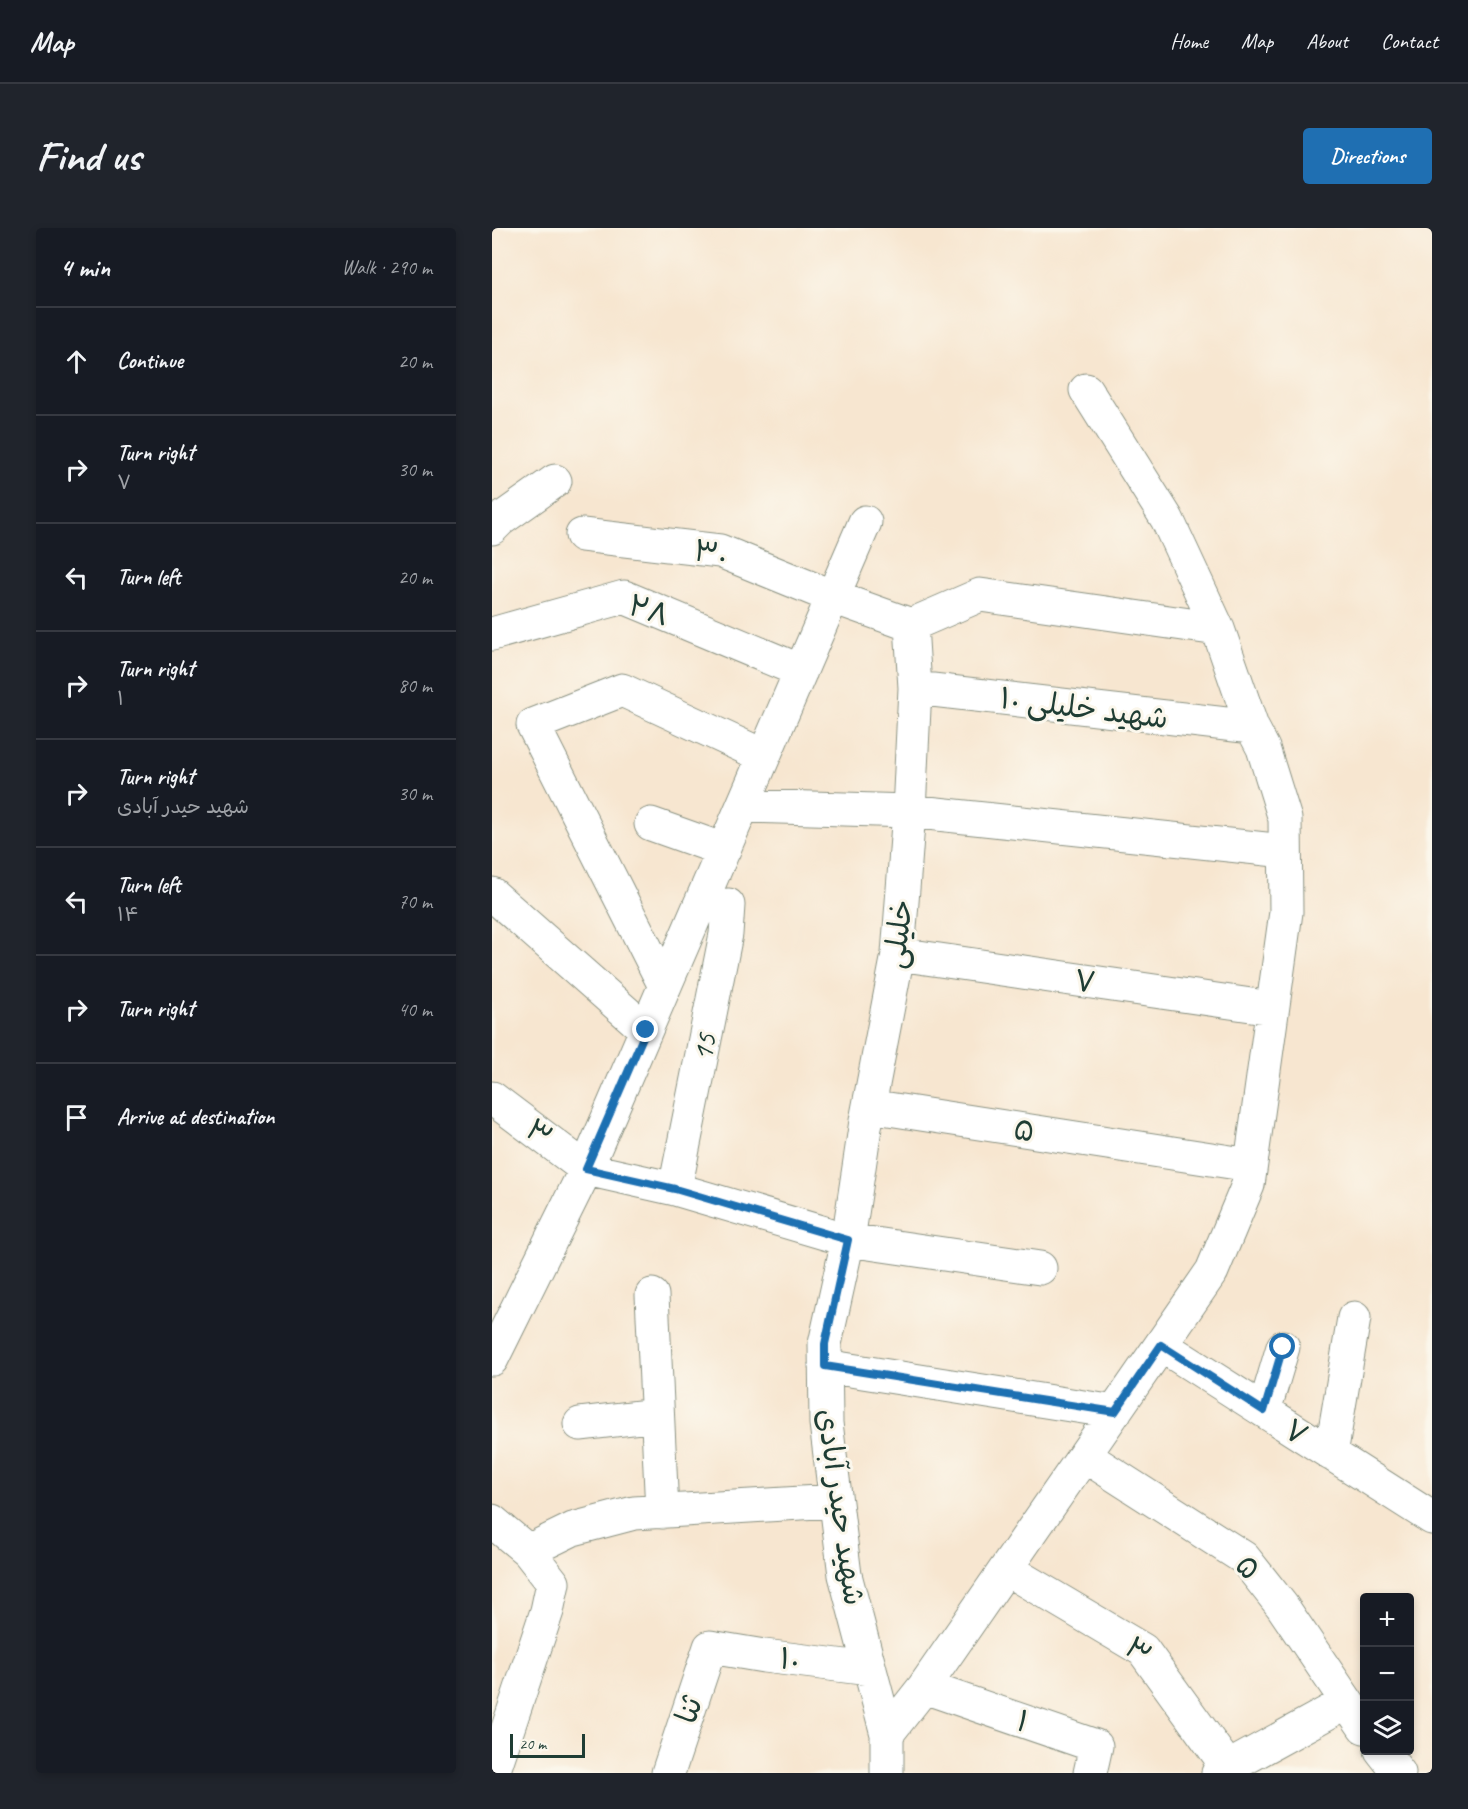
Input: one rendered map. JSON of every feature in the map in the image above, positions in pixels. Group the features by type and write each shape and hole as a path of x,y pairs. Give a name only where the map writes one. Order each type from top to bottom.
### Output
{"street":[{"path":"887,1734 924,1686 1212,1271 1248,1185 1286,912 1285,819 1263,748 1252,727 1218,629 1167,519 1086,390"},
{"path":"492,528 555,481"},
{"path":"492,1359 586,1169 865,522"},
{"name":"۳۰","path":"582,535 720,551 833,597 910,625"},
{"path":"910,625 980,595 1218,629"},
{"name":"۲۸","path":"492,634 624,597 801,671"},
{"name":"خلیلی","path":"848,1240 869,1106 898,954 909,811 915,688 910,625"},
{"name":"شهید خلیلی ۱۰","path":"915,688 1252,727"},
{"path":"665,986 533,725 622,690 764,756"},
{"path":"742,806 909,811 1285,850"},
{"path":"651,824 724,850"},
{"path":"492,894 646,1030"},
{"name":"15","path":"675,1189 726,934 728,905"},
{"name":"۷","path":"898,954 1272,1008"},
{"name":"۳","path":"492,1098 586,1169"},
{"name":"۵","path":"869,1106 1250,1165"},
{"path":"586,1169 675,1189 848,1240 1040,1268"},
{"name":"شهید حیدر آبادی","path":"848,1240 825,1344 826,1423 845,1575 887,1734 887,1773"},
{"path":"652,1295 662,1512"},
{"path":"1331,1454 1354,1318"},
{"name":"۷","path":"1161,1345 1432,1518"},
{"path":"1264,1411 1283,1347"},
{"path":"825,1366 1115,1412"},
{"path":"580,1425 657,1415"},
{"name":"۵","path":"1085,1456 1244,1558 1282,1606 1356,1715"},
{"path":"528,1551 573,1529 634,1514 835,1501"},
{"path":"492,1521 528,1551 553,1583 547,1611 501,1716 493,1773"},
{"name":"۳","path":"1006,1569 1143,1650 1226,1771"},
{"name":"۱۰","path":"710,1647 870,1669"},
{"name":"ثنا","path":"668,1773 710,1647"},
{"name":"۱","path":"924,1686 1096,1746 1090,1773"},
{"path":"1226,1771 1356,1715"},
{"path":"1385,1755 1399,1773"}],"route":[{"path":"646,1030 586,1169 675,1189 848,1240 825,1344 825,1366 1115,1412 1161,1345 1264,1411 1283,1347"}]}
